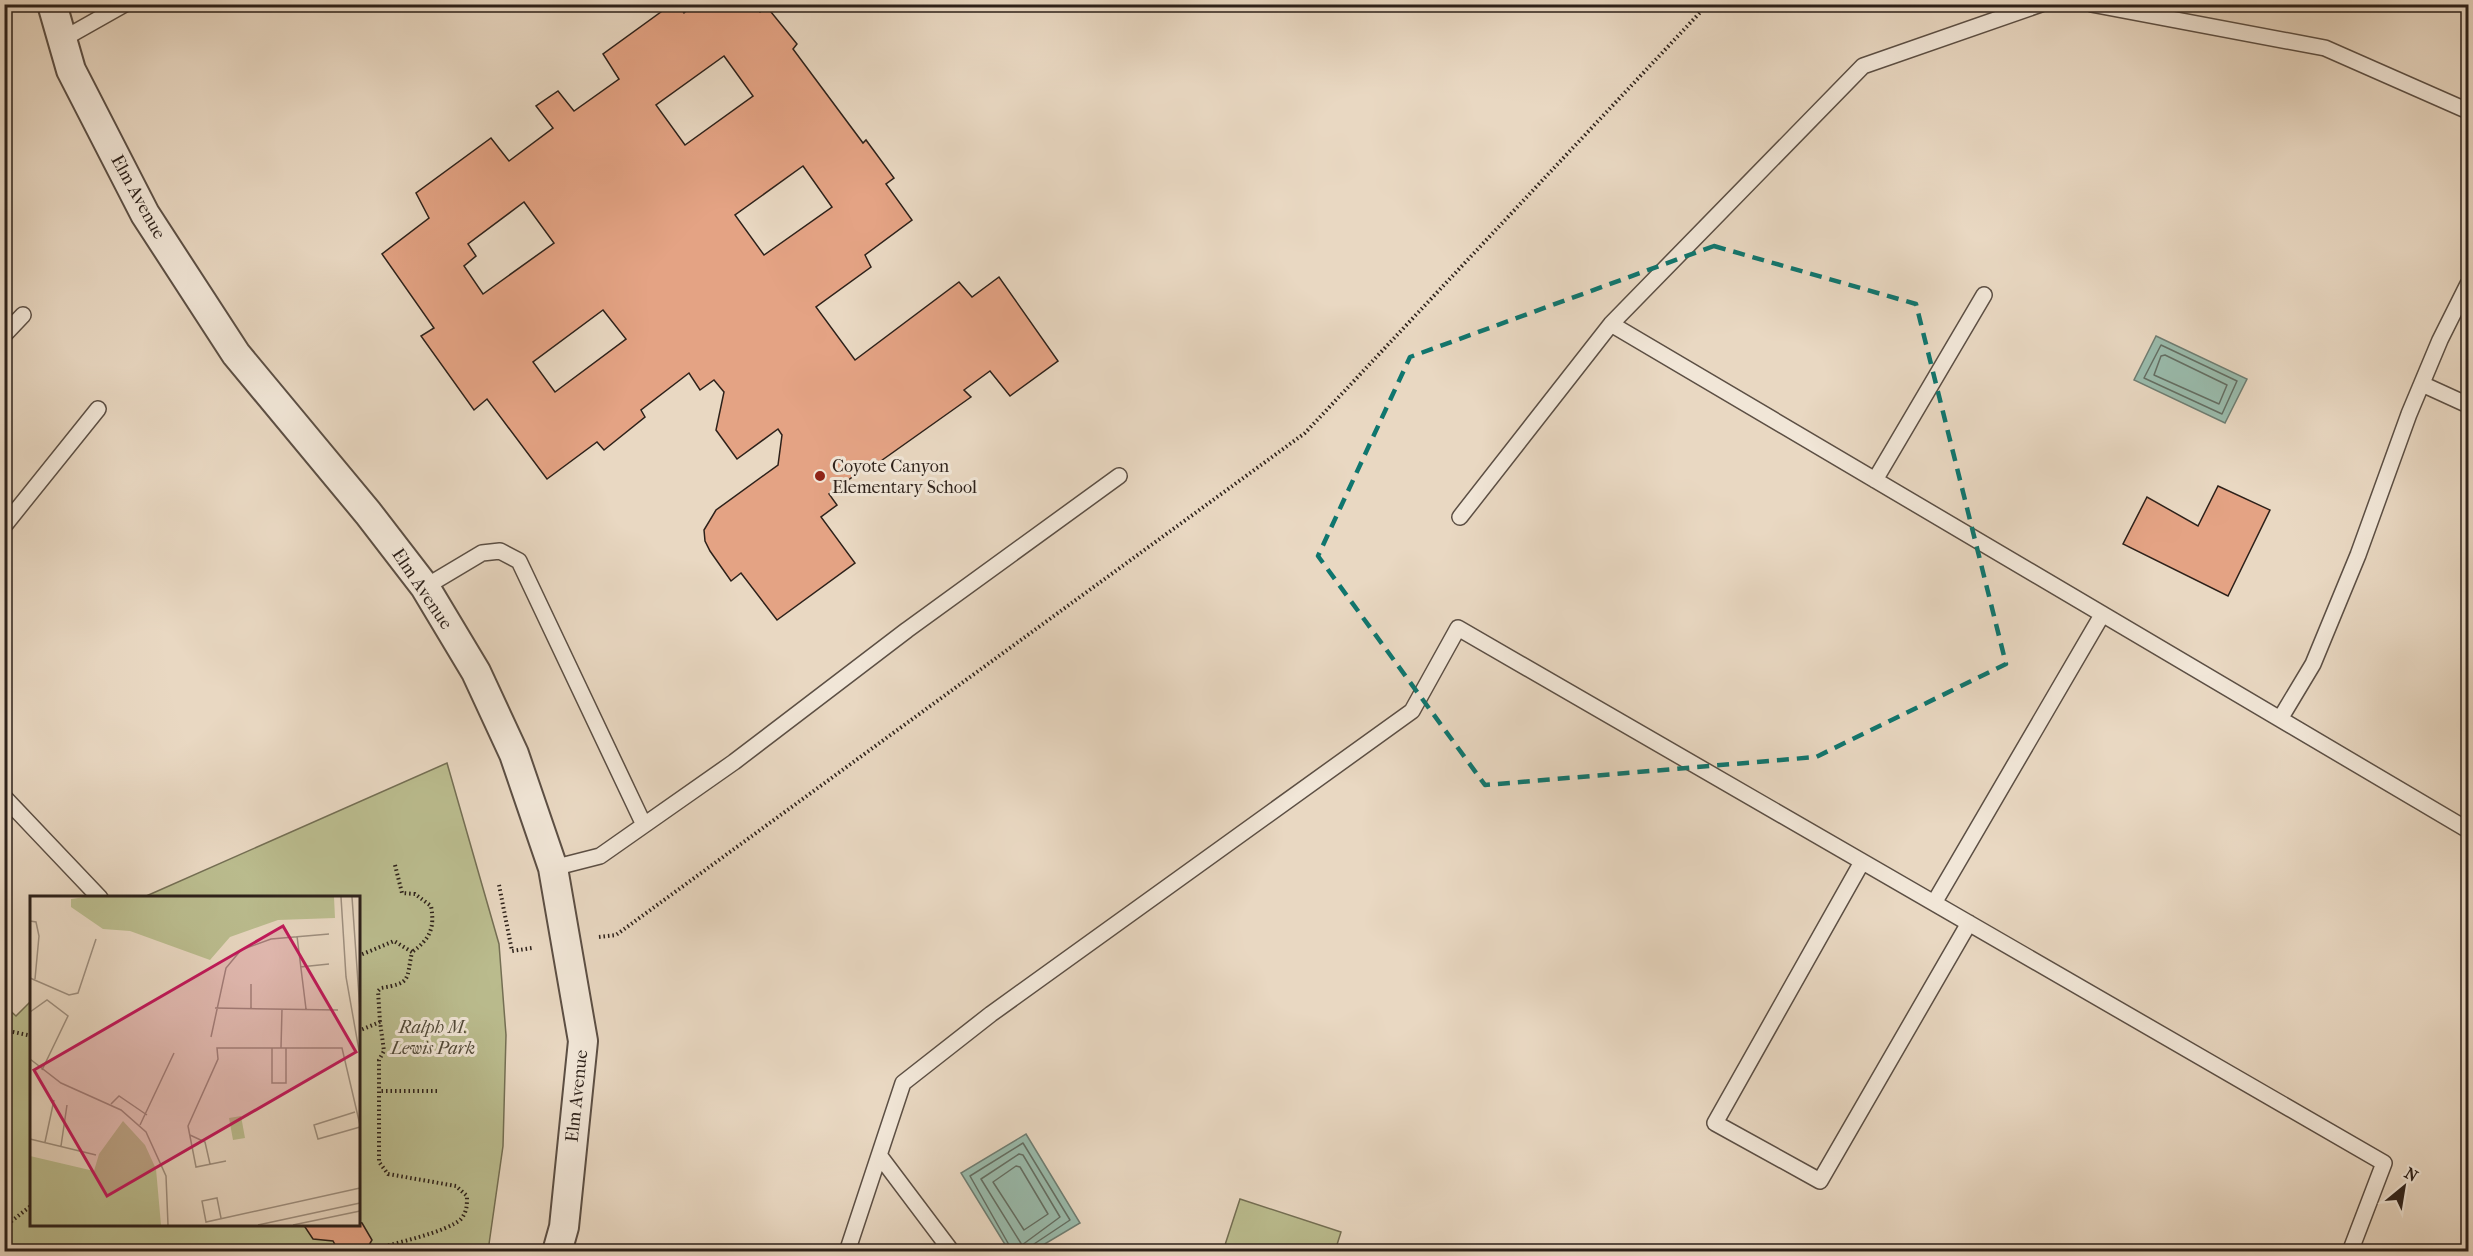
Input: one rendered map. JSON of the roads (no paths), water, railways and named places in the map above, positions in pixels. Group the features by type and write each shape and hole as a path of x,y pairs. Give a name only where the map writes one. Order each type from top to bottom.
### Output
{"street":[{"name":"Elm Avenue","path":"52,4 71,70 144,214 230,344 425,587 476,672 514,754 553,868 583,1041 564,1227 557,1251"}],"lane":[{"path":"63,39 125,4"},
{"path":"1460,517 1611,324 1863,66 2041,4"},
{"path":"2091,4 2325,48 2469,111"},
{"path":"2280,719 2313,664 2358,555 2421,384 2469,284"},
{"path":"1875,480 1984,295"},
{"path":"4,335 23,315"},
{"path":"1611,324 2469,830"},
{"path":"2421,384 2469,405"},
{"path":"4,526 98,408"},
{"path":"553,868 600,856 734,762 907,630 1119,476"},
{"path":"425,587 482,553 500,551 519,561 644,825"},
{"path":"1934,903 2102,615"},
{"path":"847,1251 903,1083 1000,1007 1412,711 1458,628 2384,1163 2350,1251"},
{"path":"4,797 99,896"},
{"path":"1862,862 1714,1123 1820,1181 1969,923"},
{"path":"879,1155 952,1251"}],"water":[{"path":"2156,336 2247,379 2225,423 2134,380"},
{"path":"1026,1134 1080,1223 1033,1251 1009,1251 961,1173"}],"place":[{"name":"Coyote Canyon Elementary School","path":"820,476"}],"park label":[{"name":"Ralph M. Lewis Park","path":"433,1037"}]}
